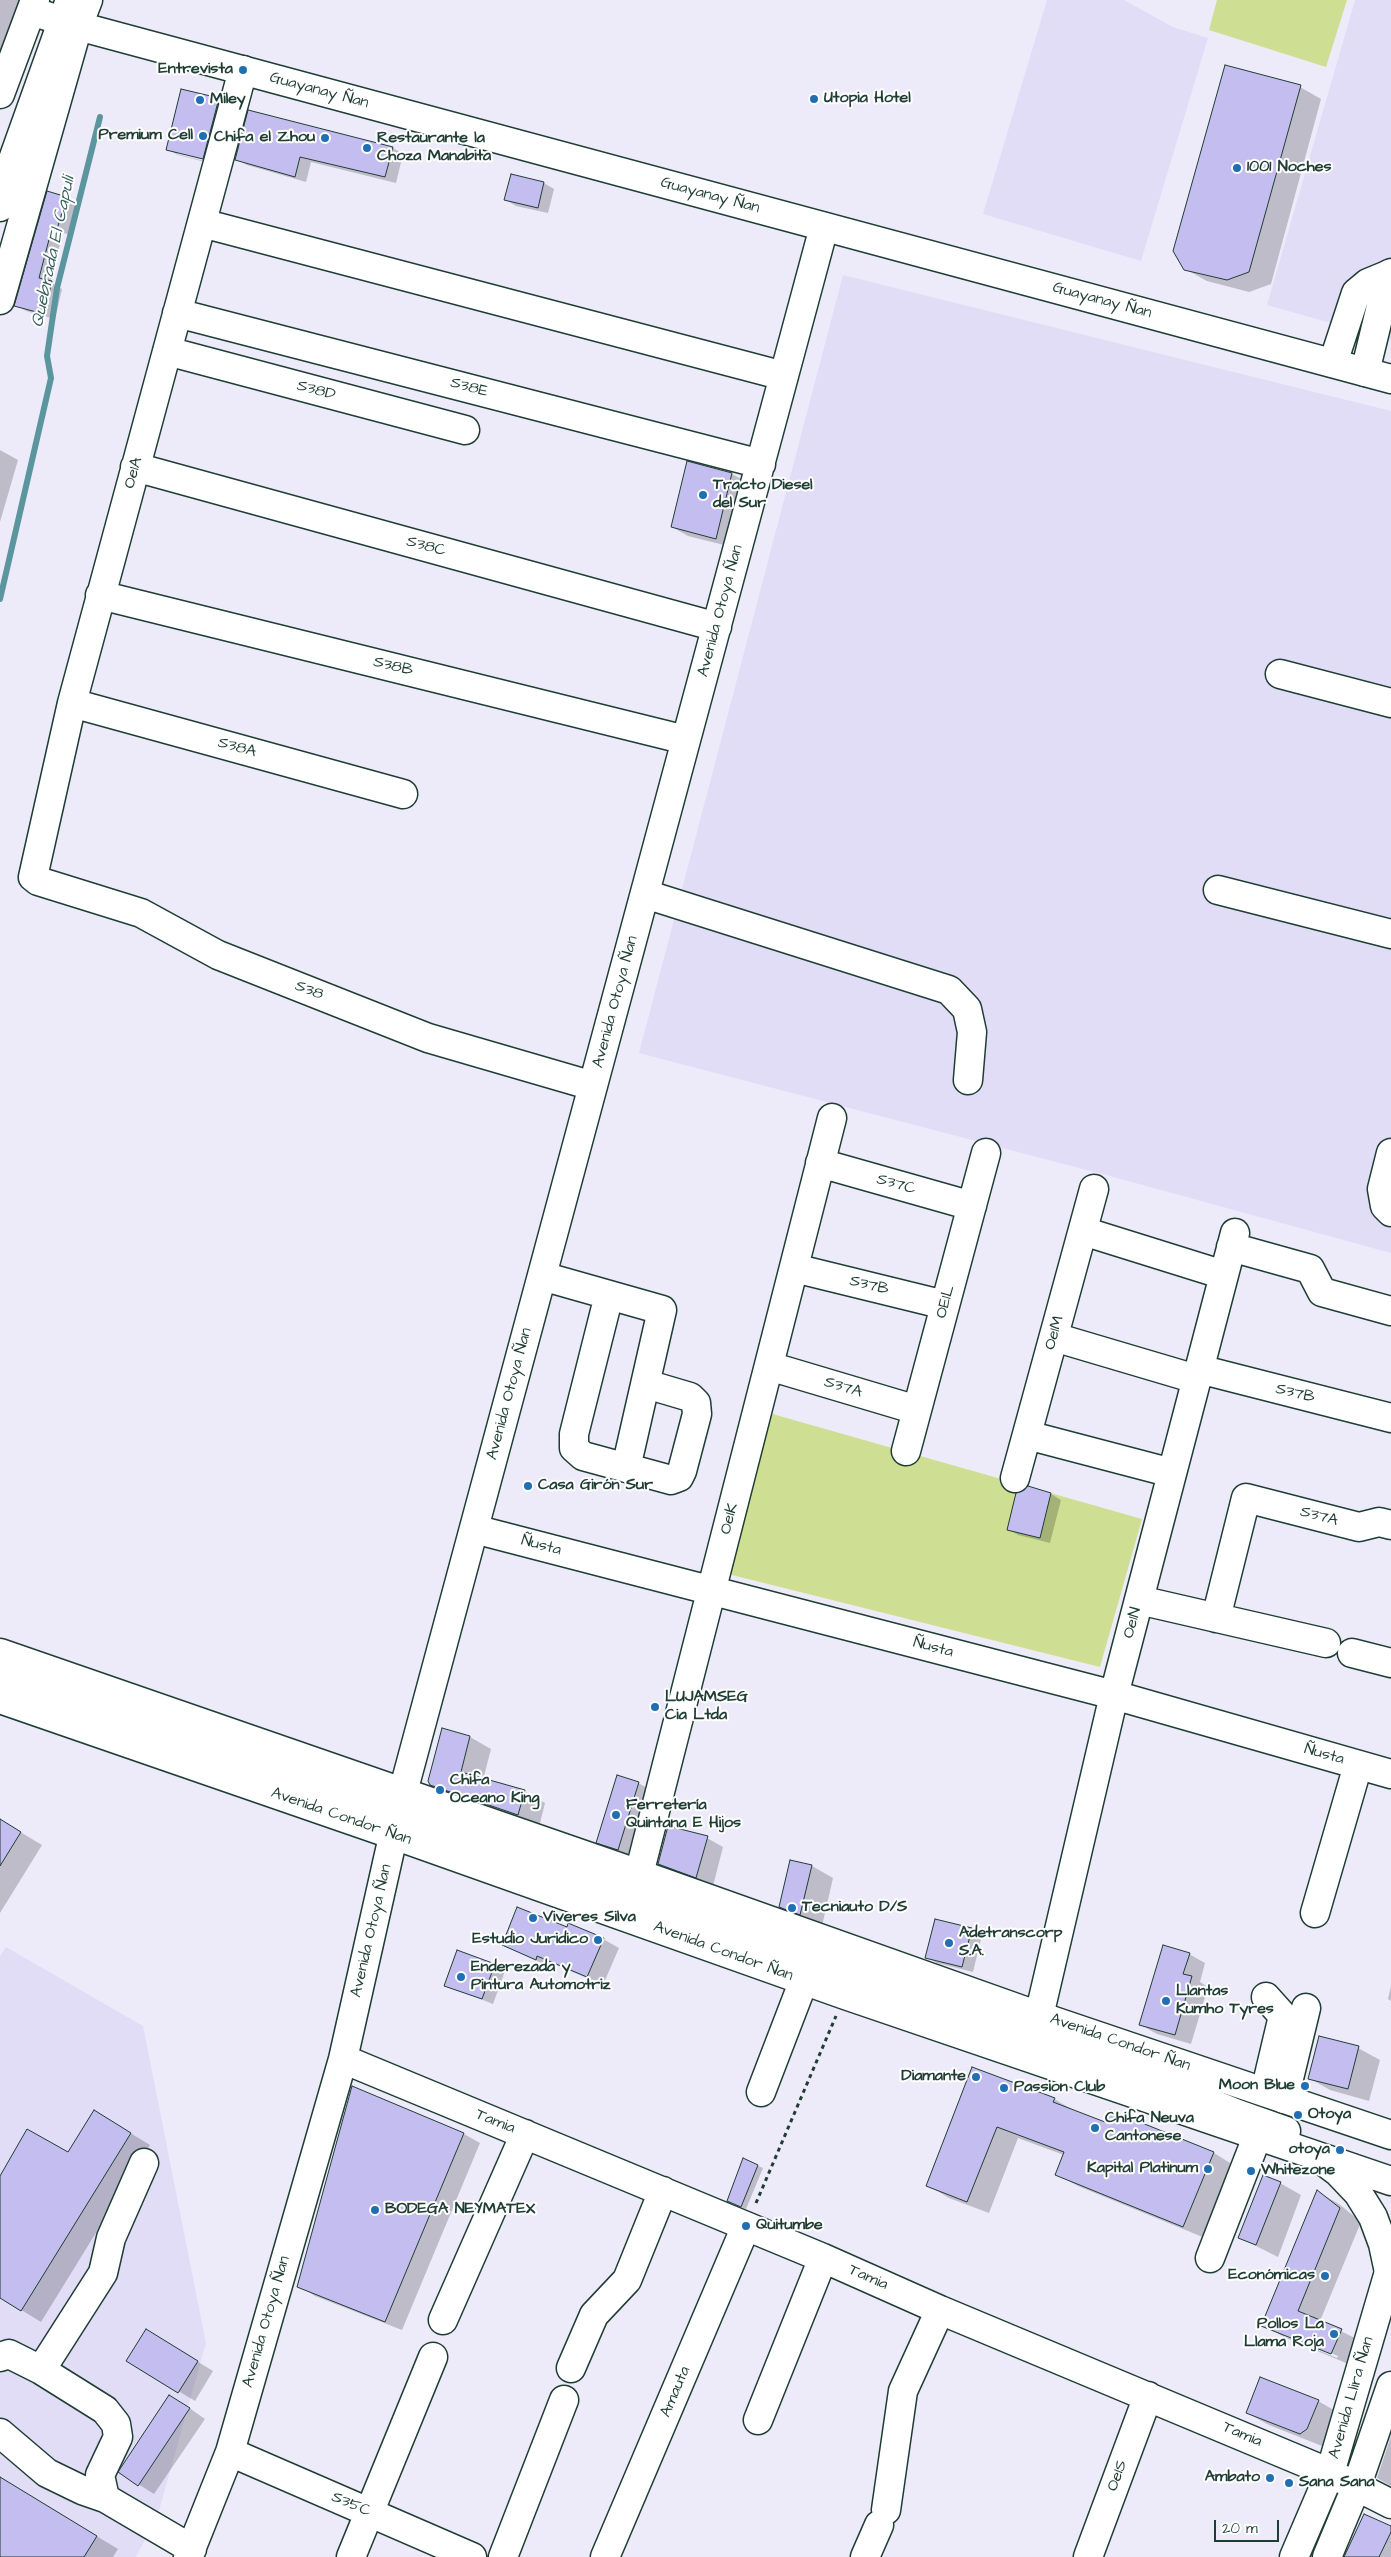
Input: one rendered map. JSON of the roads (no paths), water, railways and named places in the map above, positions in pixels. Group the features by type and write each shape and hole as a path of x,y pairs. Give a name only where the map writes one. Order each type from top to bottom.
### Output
{"street":[{"path":"0,94 53,11 88,0"},
{"path":"0,207 53,11"},
{"path":"0,300 12,165 53,11"},
{"name":"Guayanay Ñan","path":"53,11 243,70 1391,379"},
{"name":"Oe1A","path":"33,877 72,703 100,595 243,70"},
{"path":"202,223 784,376"},
{"name":"Avenida Otoya Ñan","path":"190,2553 230,2452 343,2059 399,1812 824,227"},
{"path":"1333,363 1356,293 1368,283 1388,275"},
{"path":"1365,372 1388,275"},
{"name":"S38E","path":"177,313 761,464"},
{"name":"S38D","path":"167,351 465,430"},
{"name":"S38C","path":"135,467 717,627"},
{"name":"S38B","path":"100,595 686,740"},
{"path":"1280,674 1391,702"},
{"name":"S38A","path":"72,703 403,794"},
{"name":"S38","path":"33,877 38,881 141,913 218,955 428,1038 593,1086"},
{"path":"1218,890 1391,934"},
{"path":"645,894 949,990 967,1009 972,1032 968,1080"},
{"name":"Oe1K","path":"639,1874 794,1268 817,1156 832,1118"},
{"name":"OE1L","path":"906,1451 986,1153"},
{"path":"1391,1153 1382,1189 1385,1206 1391,1212"},
{"name":"S37C","path":"817,1156 972,1206"},
{"name":"Oe1M","path":"1015,1478 1094,1189"},
{"path":"1083,1230 1224,1275"},
{"name":"Oe1N","path":"1039,2016 1114,1695 1233,1240 1310,1269 1322,1292 1391,1311"},
{"name":"S37B","path":"794,1268 945,1304"},
{"path":"542,1276 662,1310 626,1468"},
{"path":"610,1295 574,1434 574,1448 583,1456 671,1480 679,1477 697,1414 696,1403 690,1398 646,1384"},
{"name":"S37B","path":"1054,1337 1198,1374 1391,1418"},
{"name":"S37A","path":"769,1366 917,1410"},
{"path":"1027,1435 1172,1472"},
{"name":"S37A","path":"1216,1618 1246,1498 1359,1527 1379,1522 1391,1525"},
{"name":"Ñusta","path":"474,1529 1114,1695 1391,1774"},
{"path":"1139,1600 1326,1643"},
{"name":"Avenida Condor Ñan","path":"0,1653 399,1812 804,1980 1391,2181"},
{"path":"1352,1653 1391,1663"},
{"path":"0,1675 399,1812 1104,2059 1235,2113 1391,2168"},
{"name":"Avenida Condor Ñan","path":"0,1699 399,1812 639,1874 1039,2016 1275,2095 1385,2129"},
{"path":"1315,1913 1358,1765"},
{"path":"761,2092 804,1980"},
{"path":"1266,1997 1283,2016 1275,2095"},
{"path":"1275,2095 1306,2008"},
{"name":"Tamia","path":"343,2059 823,2258 940,2310 1330,2473 1357,2485 1391,2504"},
{"path":"1104,2059 1229,2093 1391,2148"},
{"path":"444,2320 525,2134"},
{"path":"1210,2258 1258,2137"},
{"path":"1314,2155 1338,2172 1351,2186 1373,2217 1390,2268"},
{"path":"42,2370 103,2273 111,2238 144,2163"},
{"path":"571,2368 594,2315 627,2280 663,2191"},
{"name":"Amauta","path":"605,2557 746,2226"},
{"path":"758,2420 823,2258"},
{"name":"Avenida Llira Ñan","path":"1294,2557 1330,2473 1390,2268"},
{"path":"865,2557 883,2517 903,2391 940,2310"},
{"path":"0,2357 9,2354 42,2370 105,2410 116,2424 118,2437 100,2475 104,2498"},
{"path":"351,2557 433,2357"},
{"name":"Avenida Llira Ñan","path":"1327,2557 1357,2485 1391,2386"},
{"name":"Oe1S","path":"1088,2557 1148,2396"},
{"path":"503,2557 564,2400"},
{"path":"0,2433 47,2473 82,2490 104,2498 190,2553"},
{"name":"S35C","path":"230,2452 472,2557"}],"waterway":[{"name":"Quebrada El Capuli","path":"0,599 51,378 47,356 57,288 100,117"}],"place":[{"name":"Entrevista","path":"243,70"},
{"name":"Utopia Hotel","path":"814,99"},
{"name":"Miley","path":"200,100"},
{"name":"Premium Cell","path":"203,136"},
{"name":"Chifa el Zhou","path":"325,138"},
{"name":"Restaurante la Choza Manabita","path":"367,148"},
{"name":"1001 Noches","path":"1237,168"},
{"name":"Tracto Diesel del Sur","path":"703,495"},
{"name":"Casa Girón Sur","path":"528,1486"},
{"name":"LUJAMSEG Cia Ltda","path":"655,1707"},
{"name":"Chifa Oceano King","path":"440,1790"},
{"name":"Ferretería Quintana E Hijos","path":"616,1815"},
{"name":"Tecniauto D/S","path":"792,1908"},
{"name":"Viveres Silva","path":"533,1918"},
{"name":"Estudio Juridico","path":"598,1940"},
{"name":"Adetranscorp S.A.","path":"949,1943"},
{"name":"Enderezada y Pintura Automotriz","path":"461,1977"},
{"name":"Llantas Kumho Tyres","path":"1166,2001"},
{"name":"Diamante","path":"976,2077"},
{"name":"Moon Blue","path":"1305,2086"},
{"name":"Passion Club","path":"1004,2088"},
{"name":"Otoya","path":"1298,2115"},
{"name":"Chifa Neuva Cantonese","path":"1095,2128"},
{"name":"otoya","path":"1340,2150"},
{"name":"Kapital Platinum","path":"1208,2169"},
{"name":"Whitezone","path":"1251,2171"},
{"name":"BODEGA NEYMATEX","path":"375,2210"},
{"name":"Quitumbe","path":"746,2226"},
{"name":"Económicas","path":"1325,2276"},
{"name":"Pollos La Llama Roja","path":"1334,2334"},
{"name":"Ambato","path":"1270,2478"},
{"name":"Sana Sana","path":"1289,2483"}]}
